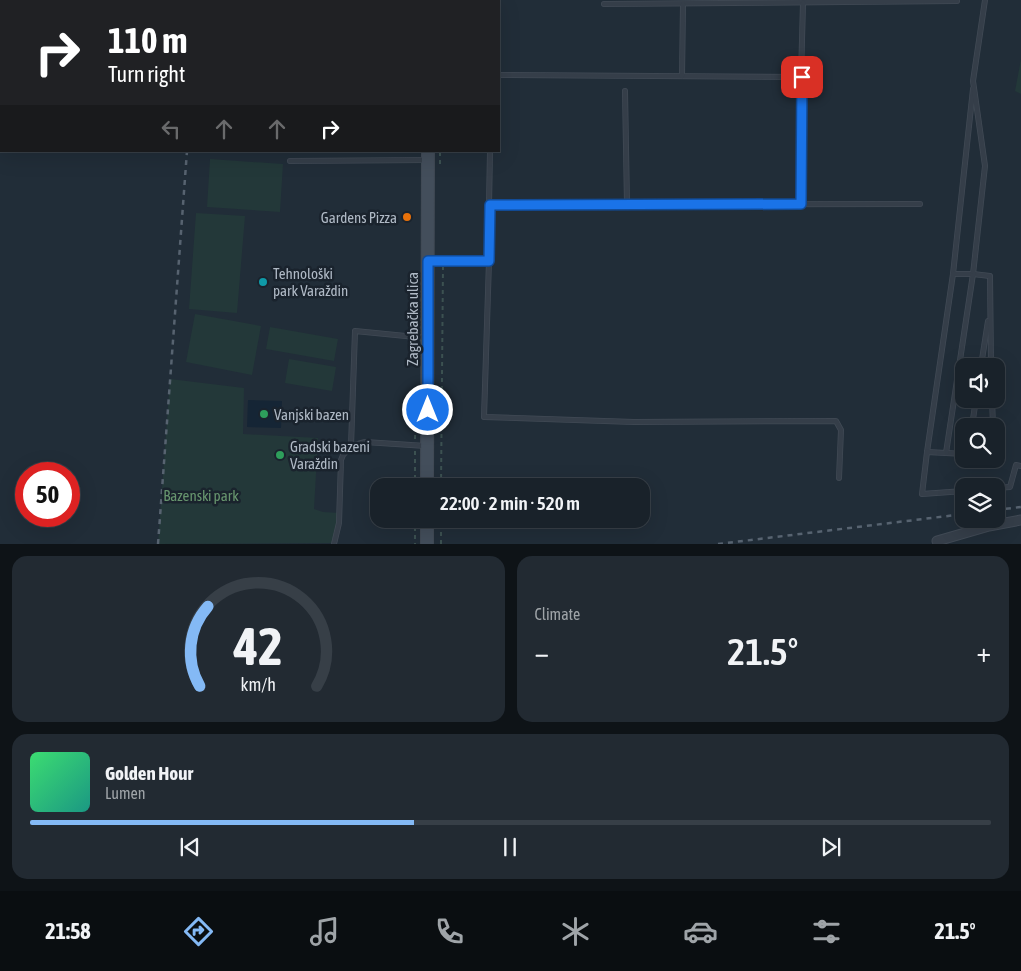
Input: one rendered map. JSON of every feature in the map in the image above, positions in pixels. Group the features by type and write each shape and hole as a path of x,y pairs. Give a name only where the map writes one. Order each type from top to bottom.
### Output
{"main road":[{"name":"Zagrebačka ulica","path":"427,478 428,156"},
{"path":"427,528 427,544"}],"street":[{"path":"937,541 988,526 1021,520"}],"lane":[{"path":"955,492 922,494 953,274 973,81 984,0"},
{"path":"604,4 957,1"},
{"path":"801,204 803,3"},
{"path":"682,76 683,4"},
{"path":"500,75 802,77"},
{"path":"946,453 974,274 985,166 973,81"},
{"path":"625,91 627,204"},
{"path":"490,152 484,417 634,422 836,421 841,430 839,478"},
{"path":"290,161 428,156"},
{"path":"490,205 920,204"},
{"path":"428,261 489,261"},
{"path":"953,274 990,276 991,358"},
{"path":"982,358 990,305"},
{"path":"352,446 355,331 428,338"},
{"path":"334,544 339,523 341,460 343,454 352,446 365,442 428,446"},
{"path":"927,452 955,454"},
{"path":"1005,487 1010,487 1016,465 1021,466"}],"path":[{"path":"442,478 443,260"},
{"path":"415,458 415,478"},
{"path":"415,528 415,544"},
{"path":"441,528 441,544"}],"green space":[{"path":"1021,59 1021,94 1015,91"},
{"path":"210,159 283,164 280,212 207,207"},
{"path":"196,213 245,216 237,313 189,309"},
{"path":"195,314 261,326 252,375 186,362"},
{"path":"270,327 338,339 334,361 266,349"},
{"path":"289,359 336,367 332,391 285,383"},
{"name":"Bazenski park","path":"170,379 244,388 243,434 318,438 314,509 323,512 340,513 334,543 158,544"}],"water":[{"name":"Vanjski bazen","path":"248,400 282,401 281,428 247,427"}],"railway":[{"path":"158,544 187,152"},
{"path":"1005,509 1021,507"},
{"path":"718,544 955,515"}],"place":[{"name":"Gardens Pizza","path":"407,217"},
{"name":"Tehnološki park Varaždin","path":"263,282"},
{"name":"Vanjski bazen","path":"264,414"},
{"name":"Gradski bazeni Varaždin","path":"280,455"}],"route":[{"path":"428,410 428,261 489,261 490,205 801,204 802,77"}]}
